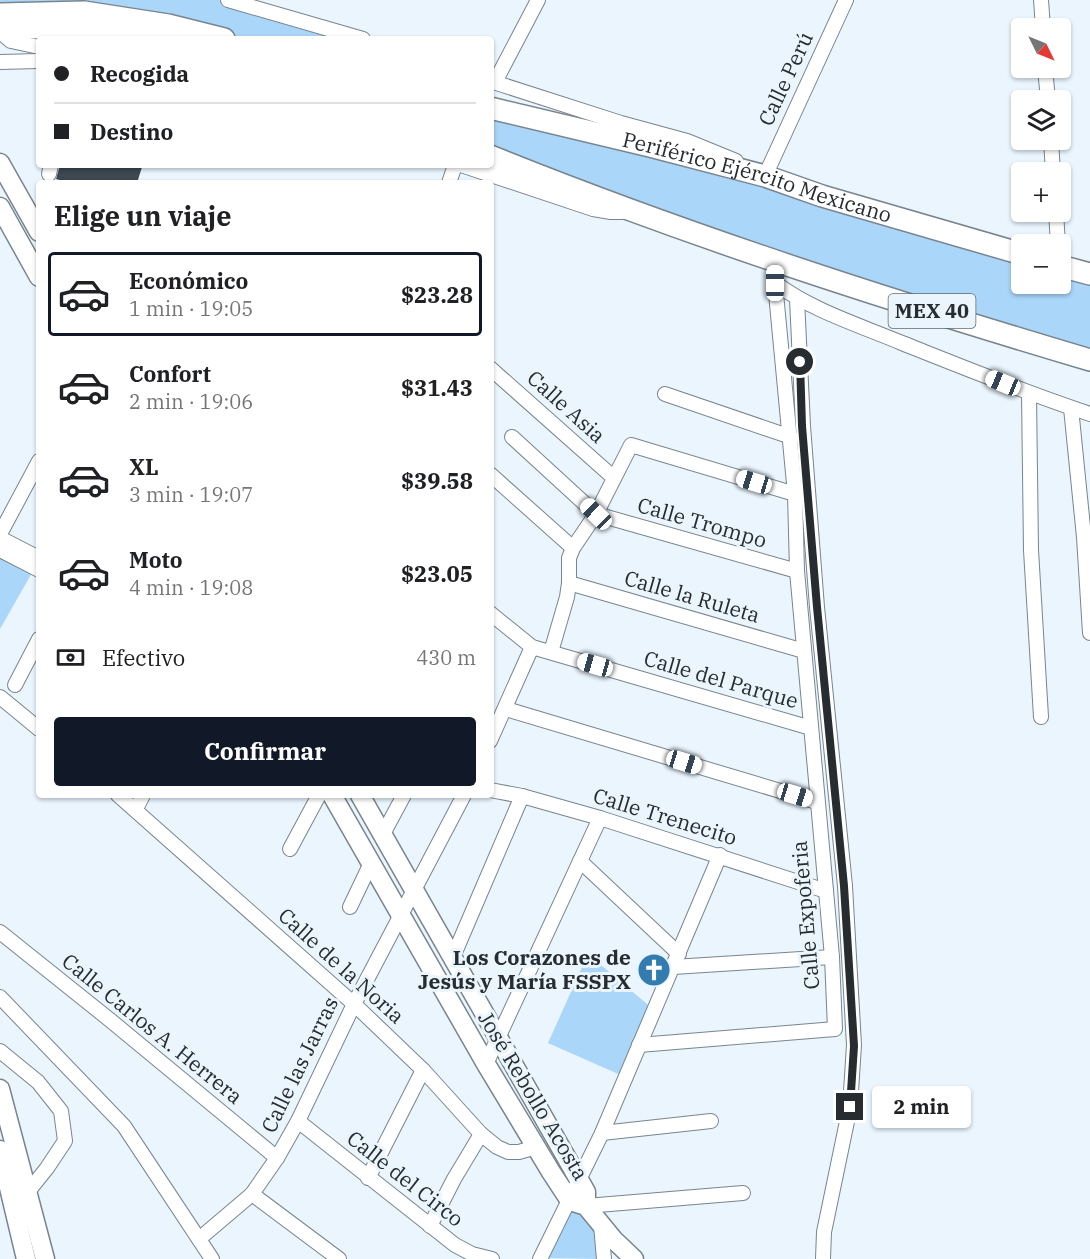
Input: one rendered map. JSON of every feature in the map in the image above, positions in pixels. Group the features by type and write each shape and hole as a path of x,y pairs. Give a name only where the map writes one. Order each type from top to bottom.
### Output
{"highway":[{"path":"0,14 84,12 168,25 212,36"},
{"path":"0,30 44,27 152,36"},
{"name":"Periférico Ejército Mexicano","path":"494,109 765,176 822,196 1011,251"},
{"name":"MEX 40","path":"494,158 630,211 936,313 1090,360"},
{"path":"1071,269 1090,274"}],"main road":[{"path":"0,163 35,226 12,230"},
{"path":"0,207 36,272"},
{"name":"José Rebollo Acosta","path":"334,798 536,1147 578,1204 601,1225 628,1257"},
{"name":"José Rebollo Acosta","path":"362,798 580,1182 585,1192 578,1204"},
{"path":"0,1089 8,1158 19,1195 45,1259"},
{"path":"15,1259 9,1224 19,1195"},
{"path":"19,1195 26,1259"}],"street":[{"path":"228,0 248,3 353,36"},
{"path":"494,80 537,0"},
{"name":"Calle Perú","path":"765,176 846,0"},
{"path":"1041,0 1042,18"},
{"path":"0,30 11,40 36,46"},
{"path":"0,62 36,61"},
{"path":"494,82 621,123 687,141 722,154 765,176"},
{"path":"470,168 592,210 630,211"},
{"name":"Calle Expoferia","path":"639,1045 835,1029 832,957 804,651 795,494 775,283 775,259"},
{"path":"775,283 797,299 1029,394 1090,414"},
{"path":"797,299 802,426 844,886 854,1046 850,1107 824,1232 823,1259"},
{"name":"Calle Asia","path":"494,372 614,478"},
{"path":"665,394 790,437"},
{"path":"1029,394 1031,550 1041,717"},
{"path":"1071,408 1084,537 1090,633"},
{"path":"512,437 596,514"},
{"path":"551,652 559,629 569,583 569,558 573,548 596,514 631,445 795,494"},
{"path":"36,467 0,536 36,556"},
{"path":"494,478 573,548"},
{"name":"Calle Trompo","path":"596,514 798,571"},
{"path":"0,550 36,568"},
{"name":"Calle la Ruleta","path":"569,583 804,651"},
{"name":"Calle del Parque","path":"494,622 532,647 811,728"},
{"path":"15,685 36,645"},
{"path":"494,733 532,647"},
{"path":"0,697 36,727"},
{"path":"506,710 817,802"},
{"name":"Calle Trenecito","path":"494,791 522,796 600,818 826,891"},
{"path":"453,957 522,796"},
{"name":"Calle de la Noria","path":"122,798 354,1004 423,1070 481,1134 497,1147 508,1152 519,1152 536,1147"},
{"path":"136,809 142,798"},
{"path":"290,849 316,798"},
{"path":"382,836 402,798"},
{"name":"Calle las Jarras","path":"199,1239 252,1194 277,1158 298,1121 400,914 462,798"},
{"path":"486,1064 600,818"},
{"path":"580,1182 720,855"},
{"path":"580,861 679,954"},
{"path":"350,907 371,863"},
{"name":"Calle Carlos A. Herrera","path":"0,932 277,1158"},
{"path":"673,967 832,957"},
{"path":"0,997 124,1126 212,1259"},
{"path":"0,1051 38,1082 61,1111 64,1141 47,1168 19,1195"},
{"path":"368,1178 423,1070"},
{"path":"602,1133 711,1120"},
{"name":"Calle del Circo","path":"298,1121 455,1245 472,1254 492,1259"},
{"path":"430,1226 481,1134"},
{"path":"540,1259 578,1204 743,1192"},
{"path":"252,1194 335,1258"},
{"path":"601,1225 604,1259"}],"shaded area":[{"path":"0,0 219,0 333,36 212,36 0,5"},
{"path":"494,112 1011,254 1011,294 1071,294 1071,272 1090,279 1090,353 756,249 494,152"},
{"path":"0,553 33,571 0,629"},
{"path":"588,954 654,1010 625,1077 548,1043"},
{"path":"571,1207 580,1211 591,1221 596,1234 598,1259 545,1258"}],"building":[{"path":"59,168 142,168 138,180 56,179"}],"place":[{"name":"Los Corazones de Jesús y María FSSPX","path":"654,970"}],"route":[{"path":"800,362 802,426 817,607 844,886 854,1046 850,1107"}]}
